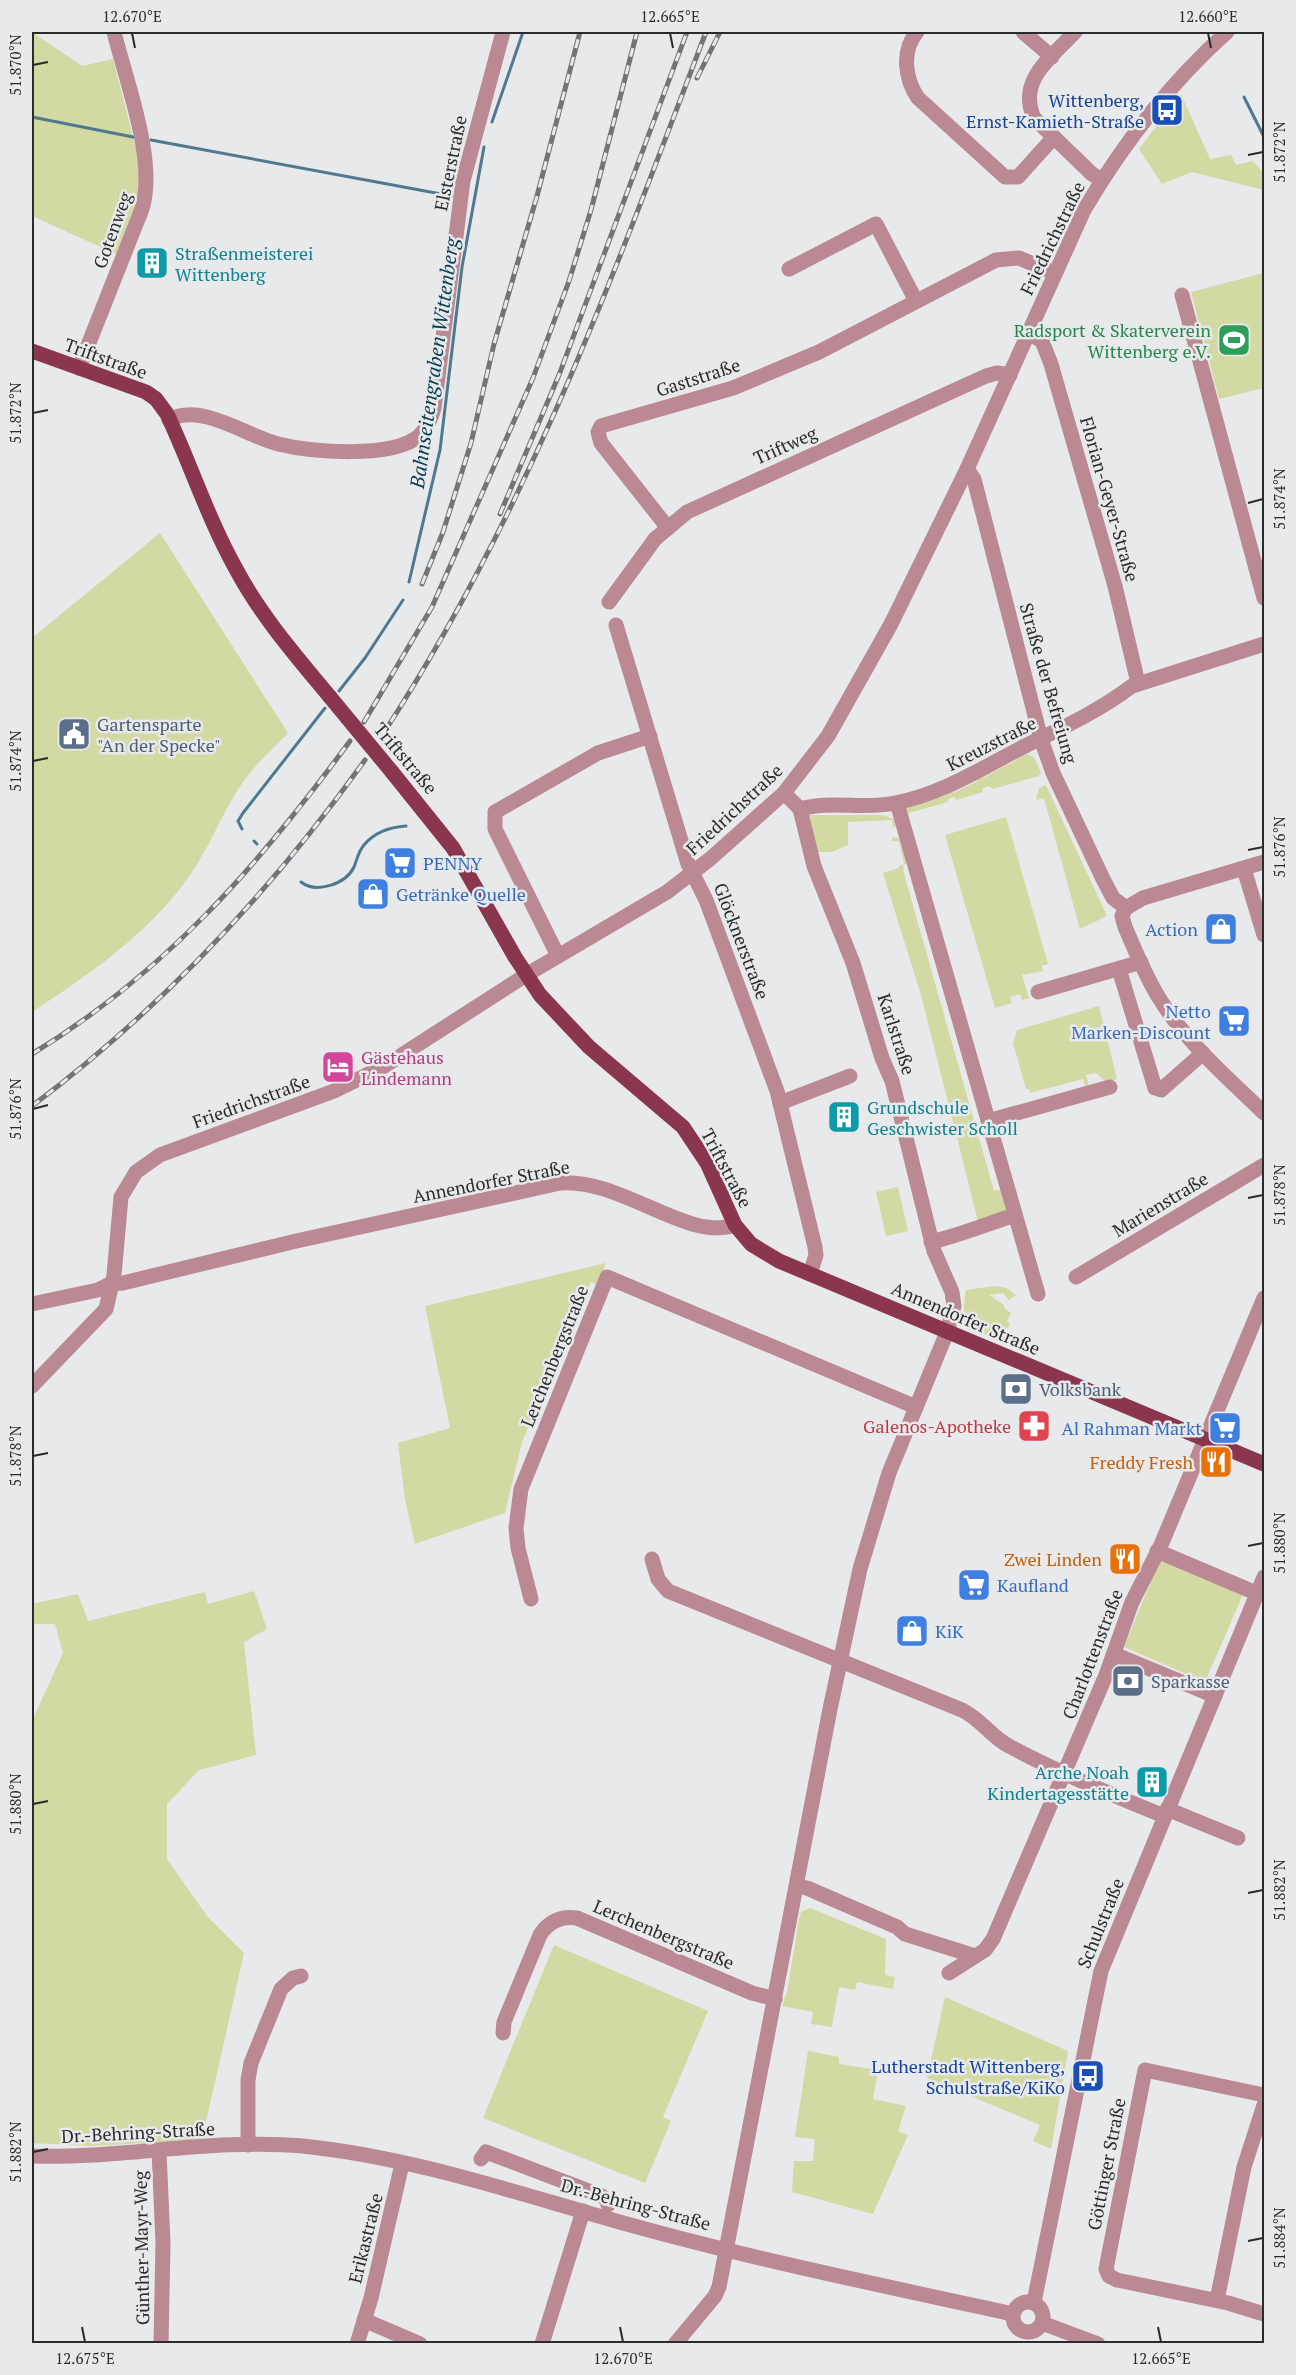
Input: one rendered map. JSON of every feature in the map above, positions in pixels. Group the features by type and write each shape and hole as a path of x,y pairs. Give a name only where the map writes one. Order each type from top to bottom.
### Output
{"main road":[{"name":"Triftstraße","path":"32,351 151,395 160,404 213,524 236,569 267,619 453,848 526,975 540,995 580,1038 683,1127 706,1163 735,1225"},
{"name":"Annendorfer Straße","path":"735,1225 759,1250 810,1274 1264,1464"}],"street":[{"name":"Gotenweg","path":"79,368 147,192 146,158 114,32"},
{"name":"Elsterstraße","path":"169,420 182,415 196,415 277,443 324,450 391,447 413,440 425,429 434,408 464,181 503,32"},
{"path":"917,32 908,47 909,84 918,98 1005,177 1018,177 1054,137"},
{"path":"1023,32 1052,57"},
{"path":"1075,32 1034,77 1028,94 1034,118 1092,174 1102,180"},
{"name":"Friedrichstraße","path":"32,1386 106,1309 110,1298 110,1284 114,1275 121,1197 136,1172 151,1160 352,1084 400,1057 526,975 667,892 693,873 784,793 821,748 850,699 915,576 967,469 1077,223 1102,180 1164,96 1227,32"},
{"path":"789,269 876,224 916,300"},
{"name":"Gaststraße","path":"668,528 601,442 598,432 602,426 733,388 819,352 916,300 1004,258 1028,261 1055,273"},
{"path":"1182,295 1264,598"},
{"name":"Florian-Geyer-Straße","path":"1029,333 1042,341 1051,364 1115,586 1138,683"},
{"name":"Triftweg","path":"609,602 643,553 687,512 715,497 976,381 997,373 1010,375"},
{"name":"Straße der Befreiung","path":"967,469 974,479 1041,739 1053,773 1113,898 1125,908 1123,921 1161,1001 1178,1026 1203,1053 1262,1104"},
{"name":"Glöcknerstraße","path":"616,626 693,873 706,900 780,1103 815,1247 810,1274"},
{"name":"Kreuzstraße","path":"800,809 817,805 862,807 897,803 950,785 1114,700 1138,683 1264,644"},
{"path":"558,956 495,829 495,812 598,753 650,736"},
{"path":"784,793 800,809"},
{"path":"897,803 1038,1294"},
{"name":"Karlstraße","path":"800,809 814,866 860,984 882,1058 892,1081 932,1242 954,1299 947,1332"},
{"path":"1125,908 1157,893 1264,862"},
{"path":"1244,869 1264,935"},
{"path":"1038,992 1141,962"},
{"path":"1119,969 1155,1088 1161,1089 1166,1086 1203,1053"},
{"path":"780,1103 850,1076"},
{"path":"988,1121 1100,1084"},
{"name":"Marienstraße","path":"1076,1277 1264,1165"},
{"name":"Annendorfer Straße","path":"32,1304 292,1242 568,1183 586,1183 610,1190 703,1228 723,1229 735,1225"},
{"path":"932,1242 971,1232 986,1224 1015,1215"},
{"name":"Lerchenbergstraße","path":"531,1599 518,1548 516,1528 521,1489 607,1277 916,1407"},
{"name":"Charlottenstraße","path":"949,1973 985,1950 993,1939 1065,1773 1132,1602 1206,1439 1264,1298"},
{"path":"675,2343 715,2296 727,2249 840,1660 871,1525 947,1332"},
{"path":"1157,1551 1249,1590"},
{"path":"652,1559 658,1579 668,1591 971,1714 1003,1743 1065,1773 1238,1838"},
{"name":"Schulstraße","path":"1034,2302 1097,1984 1264,1577"},
{"path":"1121,1657 1215,1696"},
{"path":"797,1886 807,1888 897,1927 905,1934 975,1956"},
{"name":"Lerchenbergstraße","path":"503,2033 504,2022 540,1935 547,1925 564,1918 577,1918 752,1993 774,1999"},
{"path":"248,2145 248,2080 251,2064 281,1989 293,1978 301,1976"},
{"name":"Göttinger Straße","path":"1217,2300 1117,2280 1109,2276 1106,2269 1145,2070 1264,2096"},
{"path":"1264,2105 1244,2167 1217,2300 1264,2314"},
{"name":"Dr.-Behring-Straße","path":"32,2156 248,2145 303,2146 402,2164 500,2186 583,2211 867,2284 1013,2314"},
{"name":"Günther-Mayr-Weg","path":"159,2151 163,2243 161,2343"},
{"path":"481,2159 486,2152 602,2196 607,2200 608,2205"},
{"name":"Erikastraße","path":"357,2343 402,2164"},
{"path":"542,2343 583,2211"},
{"path":"1034,2302 1042,2311 1042,2323 1022,2338 1013,2314 1021,2304 1034,2302"},
{"path":"364,2320 420,2343"},
{"path":"1042,2323 1098,2343"}],"green space":[{"path":"32,32 82,66 113,59 141,168 139,200 116,254 32,216"},
{"path":"1181,94 1210,159 1231,155 1236,165 1253,161 1264,174 1264,190 1192,172 1162,184 1139,149"},
{"name":"Radsport & Skaterverein Wittenberg e.V.","path":"1264,273 1264,388 1219,399 1191,292"},
{"path":"160,533 288,733 242,783 197,865 157,916 118,951 76,983 32,1012 32,638"},
{"path":"1027,754 1034,757 1041,773 1039,776 993,789 989,786 982,789 983,792 956,800 955,797 948,799 948,802 909,813 905,810 907,807 944,796 949,790 954,793 977,781 978,778 985,777"},
{"path":"1046,785 1107,916 1080,929 1044,798 1036,800 1039,788"},
{"path":"810,815 883,815 896,820 897,824 893,828 892,820 848,822 848,845 832,852 816,852"},
{"path":"1006,817 1048,964 1042,966 1043,971 1022,975 1029,998 1022,1000 1020,994 1010,997 1012,1003 995,1008 945,835"},
{"path":"893,837 902,839 909,863 903,865 904,874 994,1191 1003,1189 1007,1207 1006,1212 978,1221 921,995 883,873 904,864 899,841 891,841"},
{"path":"1099,1006 1117,1079 1106,1082 1096,1073 1086,1075 1089,1086 1085,1086 1083,1079 1030,1093 1029,1089 1026,1089 1013,1043 1017,1030"},
{"path":"898,1187 908,1231 886,1236 876,1192"},
{"path":"606,1263 598,1284 591,1282 522,1442 505,1513 415,1544 405,1500 398,1443 450,1428 425,1306"},
{"path":"995,1286 1007,1288 1016,1295 1009,1300 1003,1293 989,1295 1011,1313 1007,1321 1010,1324 1009,1327 997,1339 973,1328 965,1317 964,1310 966,1290"},
{"path":"1161,1557 1244,1592 1205,1682 1124,1647"},
{"path":"254,1591 267,1629 244,1642 256,1755 199,1770 167,1804 167,1859 207,1916 244,1953 202,2140 89,2146 32,2143 32,1721 63,1653 55,1624 32,1624 32,1604 78,1594 88,1621 205,1592 208,1604"},
{"path":"810,1908 886,1939 885,1975 895,1977 893,1989 857,1982 855,1990 839,1987 832,2027 811,2024 813,2012 782,2006 787,1992 801,1912"},
{"path":"554,1945 708,2011 663,2117 671,2121 645,2183 483,2118"},
{"path":"945,1997 1068,2051 1051,2149 1033,2141 1040,2125 927,2078"},
{"path":"808,2051 839,2057 839,2064 878,2070 873,2099 906,2106 898,2131 908,2135 873,2214 792,2192 794,2161 813,2161 815,2139 795,2137"}],"waterway":[{"name":"Bahnseitengraben Wittenberg","path":"492,122 523,32"},
{"path":"1244,97 1264,137"},
{"path":"32,117 133,137"},
{"path":"151,140 452,196"},
{"name":"Bahnseitengraben Wittenberg","path":"409,582 440,450 462,267 484,147"},
{"name":"Bahnseitengraben Wittenberg","path":"339,691 365,658 403,600"},
{"name":"Bahnseitengraben Wittenberg","path":"242,829 238,821 243,813 325,708"},
{"name":"Bahnseitengraben Wittenberg","path":"301,882 314,887 338,882 350,873 360,850 368,841 383,831 406,826"},
{"name":"Bahnseitengraben Wittenberg","path":"254,841 257,844"}],"railway":[{"path":"422,584 443,532 471,443 494,344 537,196 580,32"},
{"path":"364,722 432,607 533,378 569,281 591,210 637,32"},
{"path":"500,514 559,375 687,32"},
{"path":"381,737 433,653 480,568 523,481 600,305 706,32"},
{"path":"697,78 720,32"},
{"path":"32,1054 125,988 207,914 280,831 350,741"},
{"path":"32,1106 125,1030 212,946 292,855 365,760"}],"place":[{"name":"Wittenberg, Ernst-Kamieth-Straße","path":"1167,110"},
{"name":"Straßenmeisterei Wittenberg","path":"152,263"},
{"name":"Radsport & Skaterverein Wittenberg e.V.","path":"1234,340"},
{"name":"Gartensparte \"An der Specke\"","path":"74,734"},
{"name":"PENNY","path":"400,863"},
{"name":"Getränke Quelle","path":"373,894"},
{"name":"Action","path":"1221,929"},
{"name":"Netto Marken-Discount","path":"1234,1021"},
{"name":"Gästehaus Lindemann","path":"338,1067"},
{"name":"Grundschule Geschwister Scholl","path":"844,1117"},
{"name":"Volksbank","path":"1016,1389"},
{"name":"Galenos-Apotheke","path":"1034,1426"},
{"name":"Al Rahman Markt","path":"1225,1428"},
{"name":"Freddy Fresh","path":"1216,1462"},
{"name":"Zwei Linden","path":"1125,1559"},
{"name":"Kaufland","path":"974,1585"},
{"name":"KiK","path":"912,1631"},
{"name":"Sparkasse","path":"1128,1681"},
{"name":"Arche Noah Kindertagesstätte","path":"1152,1782"},
{"name":"Lutherstadt Wittenberg, Schulstraße/KiKo","path":"1088,2076"}]}
